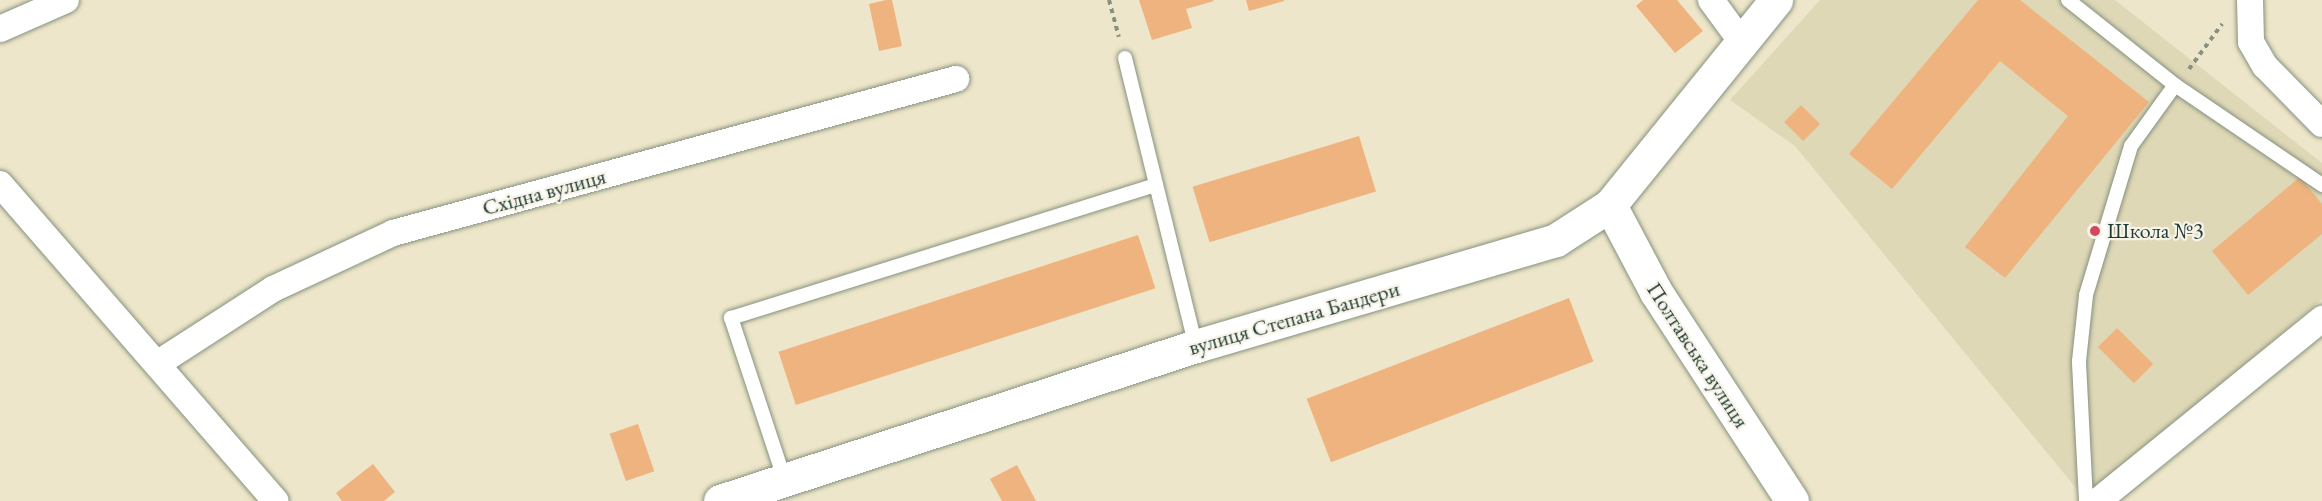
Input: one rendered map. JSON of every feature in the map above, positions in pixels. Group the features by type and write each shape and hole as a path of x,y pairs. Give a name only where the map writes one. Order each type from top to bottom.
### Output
{"street":[{"path":"0,28 66,0"},
{"path":"1711,0 1741,41"},
{"name":"вулиця Степана Бандери","path":"720,501 1196,346 1556,240 1610,205 1776,0"},
{"path":"2250,0 2251,42 2265,66 2322,124"},
{"name":"Східна вулиця","path":"157,364 273,289 393,233 956,79"},
{"path":"0,184 276,501"},
{"name":"Полтавська вулиця","path":"1610,205 1656,292 1792,501"},
{"path":"2098,501 2322,319"}],"lane":[{"path":"2068,0 2175,85 2322,185"},
{"path":"1125,58 1196,346"},
{"path":"2086,501 2079,361 2092,264 2131,146 2175,85"},
{"path":"785,481 731,318 1156,185"}],"path":[{"path":"1109,0 1125,58"},
{"path":"2175,85 2225,19"}],"shaded area":[{"name":"Школа №3","path":"1820,0 2115,0 2322,163 2322,299 2085,499 1795,146 1730,100"}],"building":[{"path":"892,0 902,46 879,51 869,4"},
{"path":"1139,0 1214,1 1186,9 1192,28 1152,40"},
{"path":"1246,0 1284,0 1284,1 1249,11"},
{"path":"1643,0 1677,0 1703,31 1675,53 1636,6"},
{"path":"1978,0 2020,0 2149,102 2005,278 1965,247 2068,116 2000,61 1892,189 1849,154"},
{"path":"1801,105 1820,124 1803,141 1784,122"},
{"path":"1359,136 1376,191 1210,242 1193,187"},
{"path":"2300,177 2322,204 2322,234 2248,295 2212,251"},
{"path":"1138,235 1155,288 796,405 779,352"},
{"path":"1569,298 1593,361 1331,462 1307,399"},
{"path":"2117,328 2153,364 2134,383 2098,347"},
{"path":"638,424 654,471 626,481 610,434"},
{"path":"373,464 395,492 384,501 342,501 336,493"},
{"path":"1017,465 1036,501 1002,501 990,479"}],"place":[{"name":"Школа №3","path":"2095,231"}]}
